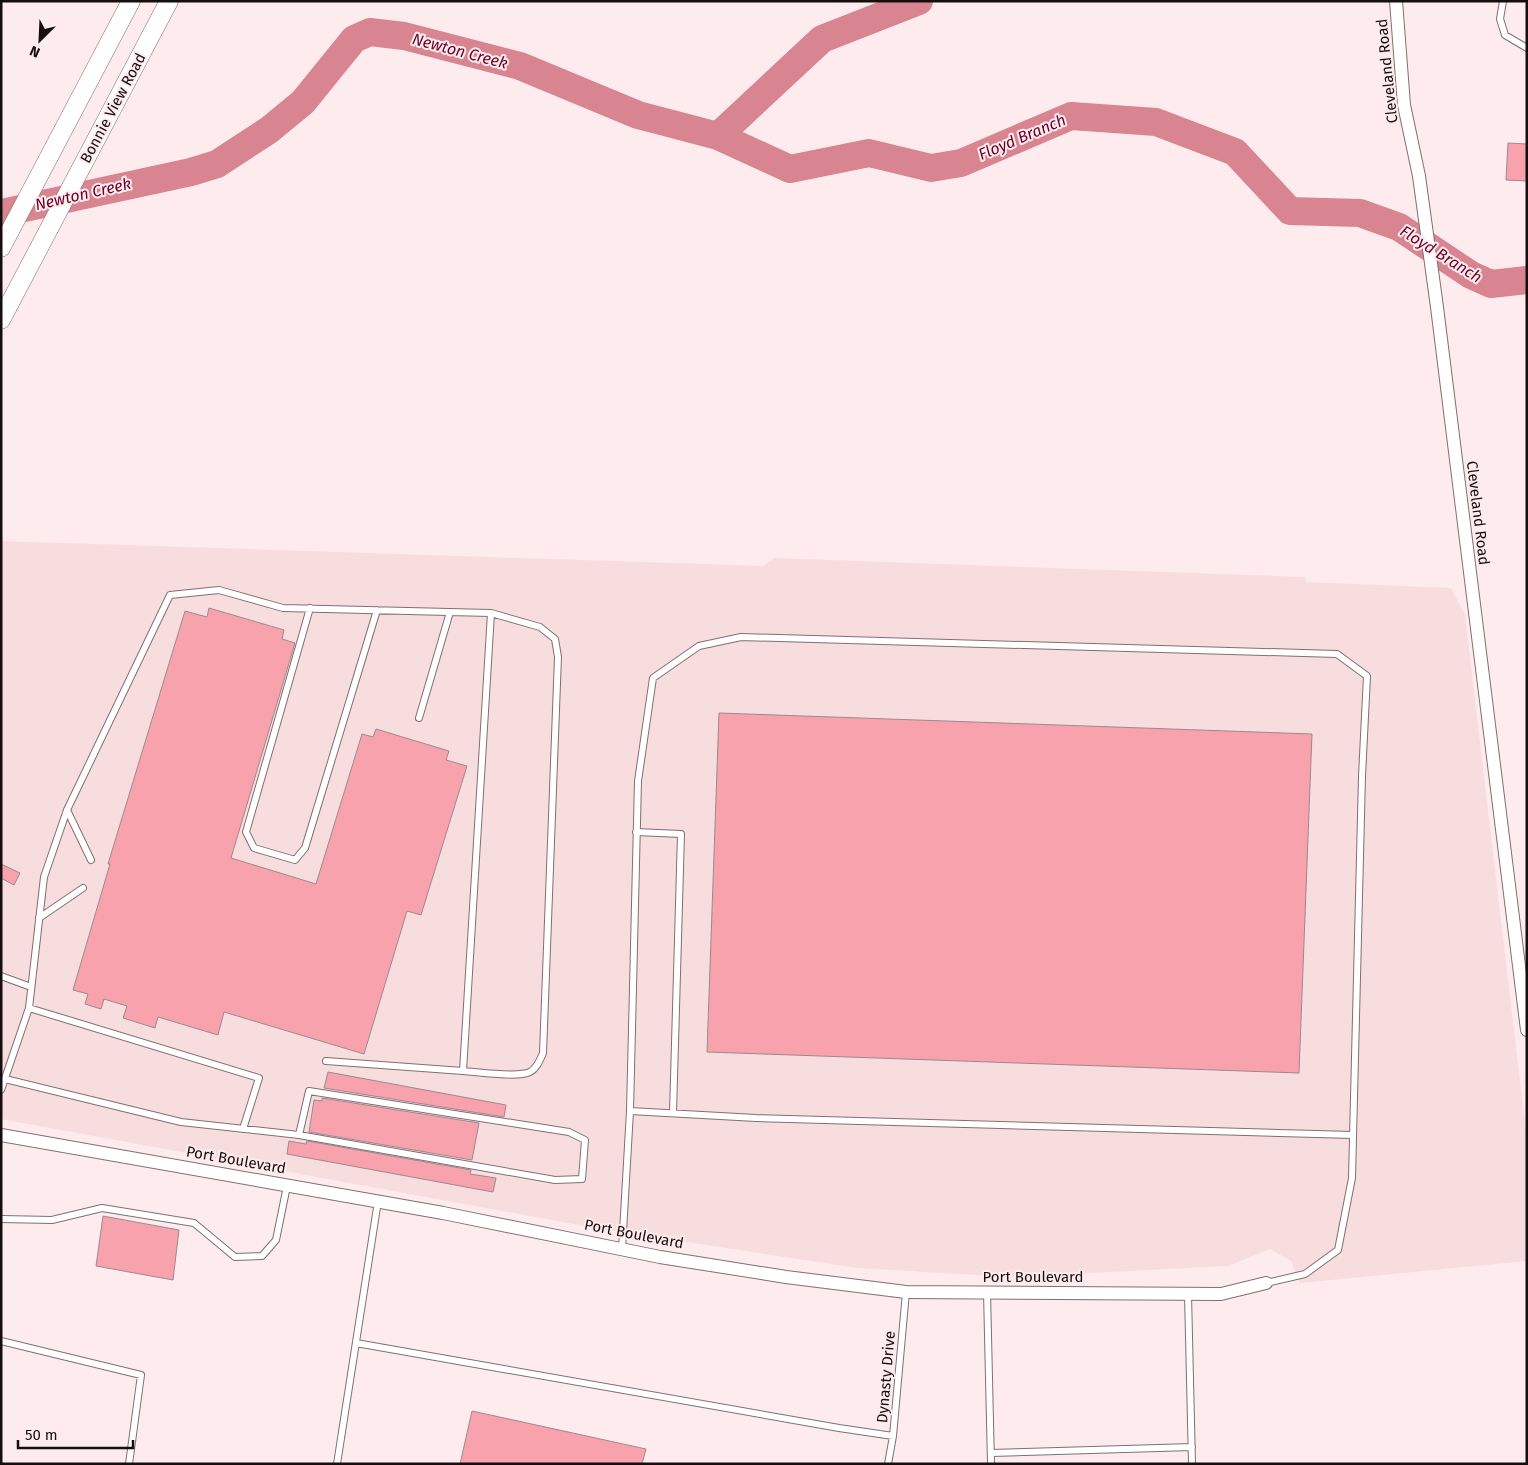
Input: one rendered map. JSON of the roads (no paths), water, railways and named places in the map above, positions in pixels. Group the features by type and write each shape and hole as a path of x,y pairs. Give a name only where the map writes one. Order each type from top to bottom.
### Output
{"main road":[{"path":"1,248 131,1"},
{"name":"Bonnie View Road","path":"1,320 169,1"}],"street":[{"name":"Cleveland Road","path":"1396,1 1404,105 1418,176 1436,303 1527,1030"},
{"name":"Port Boulevard","path":"1,1135 378,1201 622,1249 786,1277 906,1292 1221,1294 1266,1283"}],"lane":[{"path":"1503,1 1500,19 1505,35 1527,48"},
{"path":"1,1090 29,1008 44,877 67,810 170,595 219,590 283,608 491,613 540,627 555,639 558,657 543,1053 539,1063 530,1072 521,1074 326,1061"},
{"path":"310,608 246,832 254,848 296,860 305,848 377,610"},
{"path":"419,718 450,612"},
{"path":"463,1071 491,613"},
{"path":"622,1249 630,1111 638,781 653,678 699,646 741,637 1337,654 1367,676 1362,776 1352,1178 1338,1250 1305,1274 1266,1283"},
{"path":"67,810 91,860"},
{"path":"636,832 681,834 673,1113"},
{"path":"39,918 83,888"},
{"path":"1,976 31,987"},
{"path":"29,1008 259,1078 243,1129"},
{"path":"5,1079 181,1122 299,1135 555,1180 582,1179 585,1140 569,1132 309,1091 299,1135"},
{"path":"630,1111 756,1118 1353,1135"},
{"path":"1,1219 52,1220 102,1208 194,1223 236,1257 262,1256 276,1240 287,1186"},
{"path":"337,1464 378,1201"},
{"name":"Dynasty Drive","path":"888,1464 893,1436 906,1292"},
{"path":"987,1292 991,1464"},
{"path":"1188,1294 1192,1464"},
{"path":"1,1341 141,1375 130,1464"},
{"path":"356,1343 893,1436"},
{"path":"991,1452 1192,1447"}],"waterway":[{"name":"Newton Creek","path":"1,213 191,172 217,164 269,130 303,102 354,39 370,32 404,36 520,66 638,115 718,136 822,39 919,1"},
{"name":"Floyd Branch","path":"718,136 790,169 869,153 931,168 961,163 1071,116 1156,122 1235,152 1290,211 1360,213 1399,227 1471,275 1491,284 1527,280"}]}
